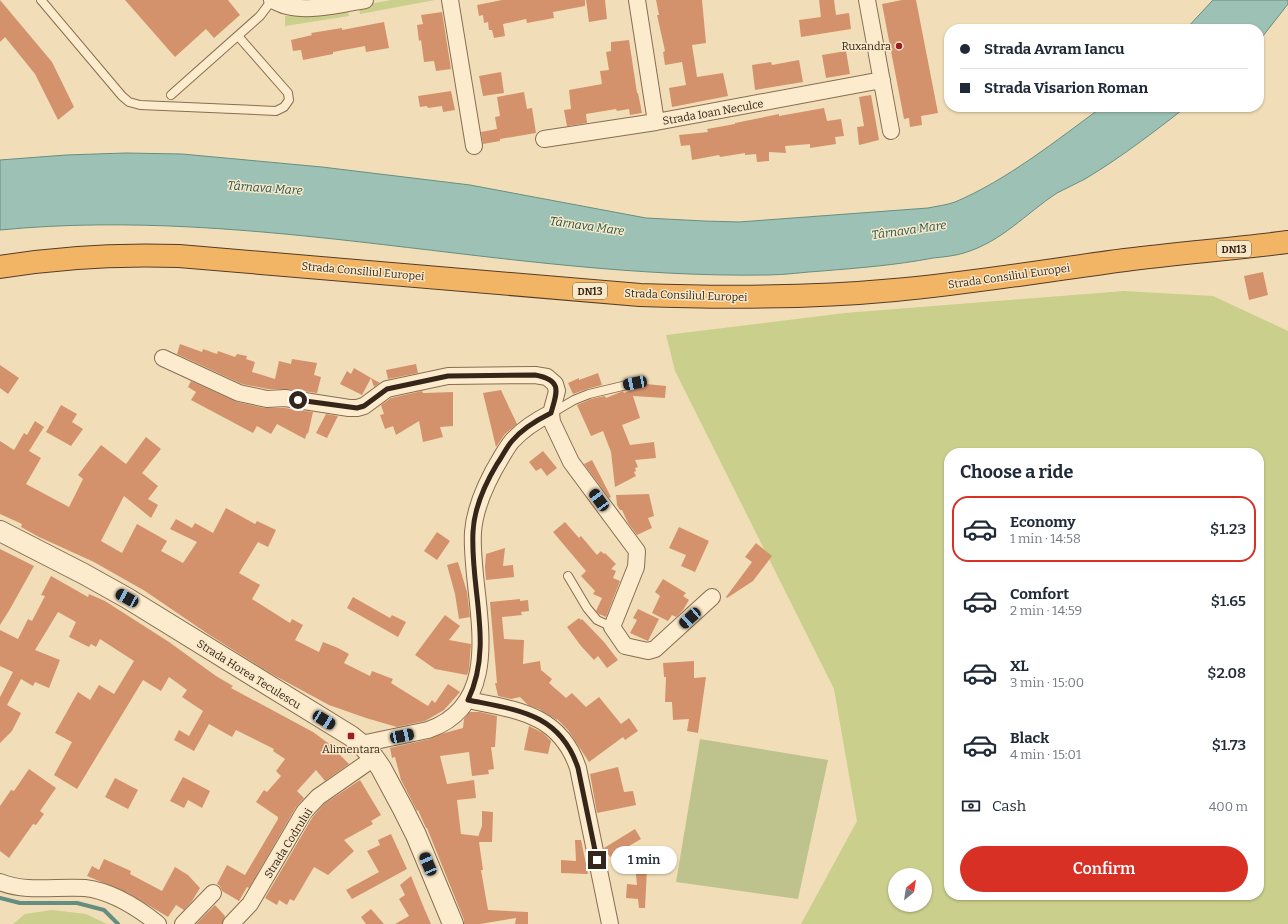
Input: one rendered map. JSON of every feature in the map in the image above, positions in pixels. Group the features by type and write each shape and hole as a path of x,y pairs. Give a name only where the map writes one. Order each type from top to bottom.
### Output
{"highway":[{"name":"Strada Consiliul Europei","path":"0,267 94,256 134,254 179,256 640,295 778,297 894,290 1022,275 1127,260 1288,242"}],"street":[{"path":"272,0 286,6 299,8 365,0"},
{"path":"450,0 474,146"},
{"path":"637,0 656,122"},
{"path":"867,0 891,131"},
{"name":"Strada Ioan Neculce","path":"544,139 656,122 882,80"},
{"path":"163,358 239,393 267,399 285,398 357,408 364,406 387,389 448,376 535,375 547,377 555,384 557,391 551,413 552,422 571,462 636,551 636,567 612,627 625,646 648,651 655,650 712,598"},
{"path":"367,751 444,724 454,716 468,700 474,688 477,675 481,635 473,550 473,532 476,515 485,486 512,441 530,425 551,413"},
{"name":"Strada Horea Teculescu","path":"0,530 127,598 351,736 367,751 381,768 416,835 453,924"},
{"path":"468,700 513,710 534,717 547,724 560,734 569,746 578,768 610,924"},
{"name":"Strada Codrului","path":"231,924 253,900 304,812 367,751"},
{"path":"0,882 9,886 29,888 86,888 109,895 130,905 158,924"},
{"path":"183,924 213,892"}],"lane":[{"path":"41,0 122,96 130,102 140,105 276,111 284,107 289,100 288,93 238,36"},
{"path":"171,95 260,16 272,0"},
{"path":"551,413 574,400 589,394 635,383"},
{"path":"568,576 587,608 597,620 612,627"}],"green space":[{"path":"391,0 435,0 360,14 359,6"},
{"path":"347,8 349,16 285,26 285,16"},
{"path":"1124,291 1213,296 1288,331 1288,924 801,924 857,821 834,689 675,371 666,335 845,313"},
{"path":"700,739 828,760 798,899 676,882"},
{"path":"52,910 86,914 107,924 13,924 25,914"}],"water":[{"path":"1213,0 1288,0 1288,4 1264,35 1264,24 1191,24"},
{"name":"Târnava Mare","path":"1095,112 1179,112 1124,154 1085,179 1057,193 1002,234 978,248 956,255 906,263 850,269 774,275 671,273 575,266 288,234 192,227 96,225 0,230 0,160 66,155 126,153 182,154 322,167 470,185 646,218 739,222 928,208 945,205 955,202 994,183 1049,146"}],"building":[{"path":"0,0 52,62 74,107 58,120 35,74 5,37 0,42"},
{"path":"125,0 228,0 240,15 214,38 206,29 175,57"},
{"path":"502,0 585,0 585,6 553,12 554,18 527,23 526,19 503,24 505,36 494,38 492,30 489,30 488,22 484,23 483,15 479,16 477,5"},
{"path":"586,0 605,0 607,19 589,22"},
{"path":"656,0 702,0 706,43 692,45 697,77 723,73 728,96 672,107 669,88 686,85 682,62 665,65 663,52 665,51 657,15 659,15"},
{"path":"819,0 834,0 836,15 849,13 851,29 801,37 799,20 821,17"},
{"path":"902,0 916,0 938,113 921,116 922,125 910,127 909,118 904,119 882,4"},
{"path":"442,12 451,69 436,71 434,61 424,62 417,25 423,24 421,15"},
{"path":"384,22 389,48 366,52 365,46 303,60 301,50 293,51 291,40 312,35 311,33 342,28 342,30"},
{"path":"629,40 637,93 642,113 630,115 629,109 617,111 616,109 586,114 587,123 567,126 564,110 571,109 569,90 602,84 600,71 609,70 606,52 611,51 611,42"},
{"path":"846,51 850,74 826,78 822,55"},
{"path":"799,60 803,82 755,90 752,65 771,62 772,65"},
{"path":"501,72 504,93 483,96 479,76"},
{"path":"451,91 455,110 443,112 442,106 428,108 427,106 420,107 418,96"},
{"path":"524,92 527,109 532,108 536,133 500,139 500,141 483,144 481,132 497,129 495,117 500,116 497,97"},
{"path":"871,95 879,140 859,145 857,127 864,126 859,97"},
{"path":"824,108 827,121 841,119 844,136 835,137 836,144 810,148 810,144 785,146 786,153 769,152 769,161 757,162 756,154 745,155 745,153 720,157 719,155 692,160 690,145 681,146 679,135 708,132 707,129 735,123 779,114 779,116"},
{"path":"1263,272 1268,295 1249,300 1244,276"},
{"path":"180,344 202,352 203,349 217,354 218,351 235,357 237,354 247,356 246,359 255,362 252,372 275,379 279,361 291,364 292,359 317,363 314,375 321,377 317,393 286,389 268,389 242,384 177,354"},
{"path":"416,364 418,373 388,379 386,370"},
{"path":"0,365 19,378 8,394 0,388"},
{"path":"354,368 371,378 362,395 340,384 347,371 351,374"},
{"path":"598,373 602,385 573,394 568,383 579,378 579,380"},
{"path":"371,378 380,383 374,387"},
{"path":"191,381 237,402 265,408 285,408 313,412 308,434 307,433 305,439 277,424 271,434 257,426 253,433 191,400 196,392 188,387"},
{"path":"646,384 666,386 665,398 633,396 640,418 622,425 630,445 654,442 656,458 635,460 638,467 635,468 636,471 634,472 636,476 615,487 611,452 603,431 591,436 577,405 591,399 605,396 606,398 623,391 624,393"},
{"path":"501,390 517,424 505,434 496,447 483,393"},
{"path":"422,391 423,393 453,392 453,426 440,427 443,437 423,442 419,421 396,435 393,426 385,429 380,415 384,414 381,405 391,398"},
{"path":"61,405 77,414 72,422 83,429 71,446 46,432"},
{"path":"326,414 338,416 327,438 316,433"},
{"path":"35,421 44,427 29,451 41,458 26,484 69,507 83,479 78,475 101,445 126,464 146,437 161,449 142,473 158,486 148,499 158,505 151,518 124,496 101,541 122,553 137,524 167,541 161,551 183,563 197,542 170,529 176,519 192,528 195,523 213,533 226,508 255,524 257,521 276,530 268,547 258,542 239,573 260,585 252,599 290,623 292,619 303,625 295,640 319,652 323,642 338,648 349,654 344,663 370,676 372,671 393,679 391,683 428,706 432,700 435,703 448,684 460,692 444,710 425,721 397,727 329,705 270,673 208,634 145,591 94,562 39,537 21,527 22,524 0,514 0,441 14,450 24,433 27,435"},
{"path":"543,451 557,468 547,476 541,468 536,471 529,462"},
{"path":"592,460 611,497 609,498 584,464"},
{"path":"649,494 654,516 648,518 652,528 637,535 628,523 622,510 620,510 617,505 616,495"},
{"path":"565,522 579,538 581,536 597,555 601,551 616,564 611,569 616,571 613,578 620,581 606,617 596,611 602,598 593,594 595,591 581,576 586,571 553,532"},
{"path":"679,527 709,541 695,572 681,566 686,555 669,548"},
{"path":"437,532 450,541 437,560 424,551"},
{"path":"756,543 772,556 753,581 727,598 726,597 752,562 745,557"},
{"path":"505,548 503,566 513,565 514,577 486,580 486,554"},
{"path":"0,549 34,566 0,625"},
{"path":"458,562 467,592 470,617 459,619 455,594 447,565"},
{"path":"51,576 88,597 89,594 105,601 169,642 216,676 233,686 231,688 313,732 328,743 349,764 325,781 316,770 297,791 304,798 296,807 249,888 247,887 239,901 222,891 220,886 217,884 227,865 245,875 278,819 278,817 256,802 264,790 267,792 281,776 276,771 285,759 273,751 274,749 236,730 232,737 209,724 194,751 174,740 179,730 189,736 203,711 182,697 187,690 169,677 161,691 143,680 77,789 54,775 72,742 55,733 78,692 90,700 99,685 114,694 134,661 100,639 96,647 91,644 89,647 69,637 76,622 58,612 35,650 60,660 49,688 35,682 33,686 21,679 7,705 21,713 12,731 0,743 0,697 13,672 0,666 0,630 18,639 28,619 32,621 45,596 41,595"},
{"path":"663,579 686,593 683,596 689,600 683,610 676,617 672,615 668,621 652,613 660,596 655,592"},
{"path":"353,597 390,618 392,615 406,622 398,637 347,608"},
{"path":"520,599 520,601 528,600 529,611 521,612 522,615 502,617 504,639 524,640 523,664 540,661 541,670 552,679 549,683 566,698 572,693 586,707 599,697 621,724 629,718 638,731 625,740 623,737 589,762 568,730 557,719 528,705 520,697 511,699 498,696 495,683 497,683 490,602"},
{"path":"638,609 659,619 648,641 630,633 637,620 633,618"},
{"path":"445,615 460,626 449,640 471,644 469,669 467,675 435,669 415,655"},
{"path":"579,618 581,620 582,619 604,642 618,660 607,668 598,656 594,660 581,646 567,627"},
{"path":"694,661 694,678 706,677 698,733 687,731 689,719 673,720 672,702 665,702 666,677 664,677 663,663"},
{"path":"469,712 480,712 497,716 495,747 491,747 494,769 488,770 489,774 472,776 469,752 440,756 447,784 474,780 476,798 457,800 461,834 478,837 482,826 482,811 493,812 492,842 479,842 483,870 481,870 488,910 528,912 528,924 515,924 516,918 480,924 464,924 464,920 427,828 401,780 395,757 392,758 390,748 430,739 441,734 463,728 464,719"},
{"path":"529,726 543,733 551,741 548,754 524,750"},
{"path":"618,767 624,792 633,791 636,805 597,813 590,774"},
{"path":"29,769 56,788 40,811 44,814 36,825 33,824 9,858 0,851 0,806 11,790 14,791"},
{"path":"183,777 210,791 202,808 188,800 184,808 170,801"},
{"path":"115,778 138,790 128,809 105,797"},
{"path":"360,780 381,815 371,821 373,824 344,840 354,851 328,875 314,867 294,901 290,899 287,905 279,900 277,905 265,898 312,818 324,804"},
{"path":"635,829 641,839 610,857 604,848"},
{"path":"391,834 407,869 352,899 346,890 379,872 367,851 380,845 378,840"},
{"path":"575,840 581,840 588,874 561,873 561,860 576,861"},
{"path":"664,852 666,867 647,869 645,908 639,908 638,899 626,898 627,884 637,885 634,855"},
{"path":"104,859 131,871 130,874 162,891 175,867 188,875 200,888 184,910 176,905 168,917 128,893 87,876 92,866 99,870"},
{"path":"411,876 431,924 395,924 409,916 399,899 405,895 400,885"},
{"path":"215,905 225,916 222,924 196,924"},
{"path":"371,909 384,924 366,924 361,917"}],"waterway":[{"path":"0,898 20,903 77,903 104,910 118,924"}],"place":[{"name":"Ruxandra","path":"899,46"},
{"name":"Alimentara","path":"351,736"}],"route":[{"path":"298,400 357,408 364,406 387,389 448,376 535,375 547,377 555,384 557,391 551,413 530,425 512,441 494,468 485,486 476,515 473,532 473,550 481,635 477,675 474,688 468,700 494,705 534,717 547,724 560,734 569,746 578,768 597,860"}]}
